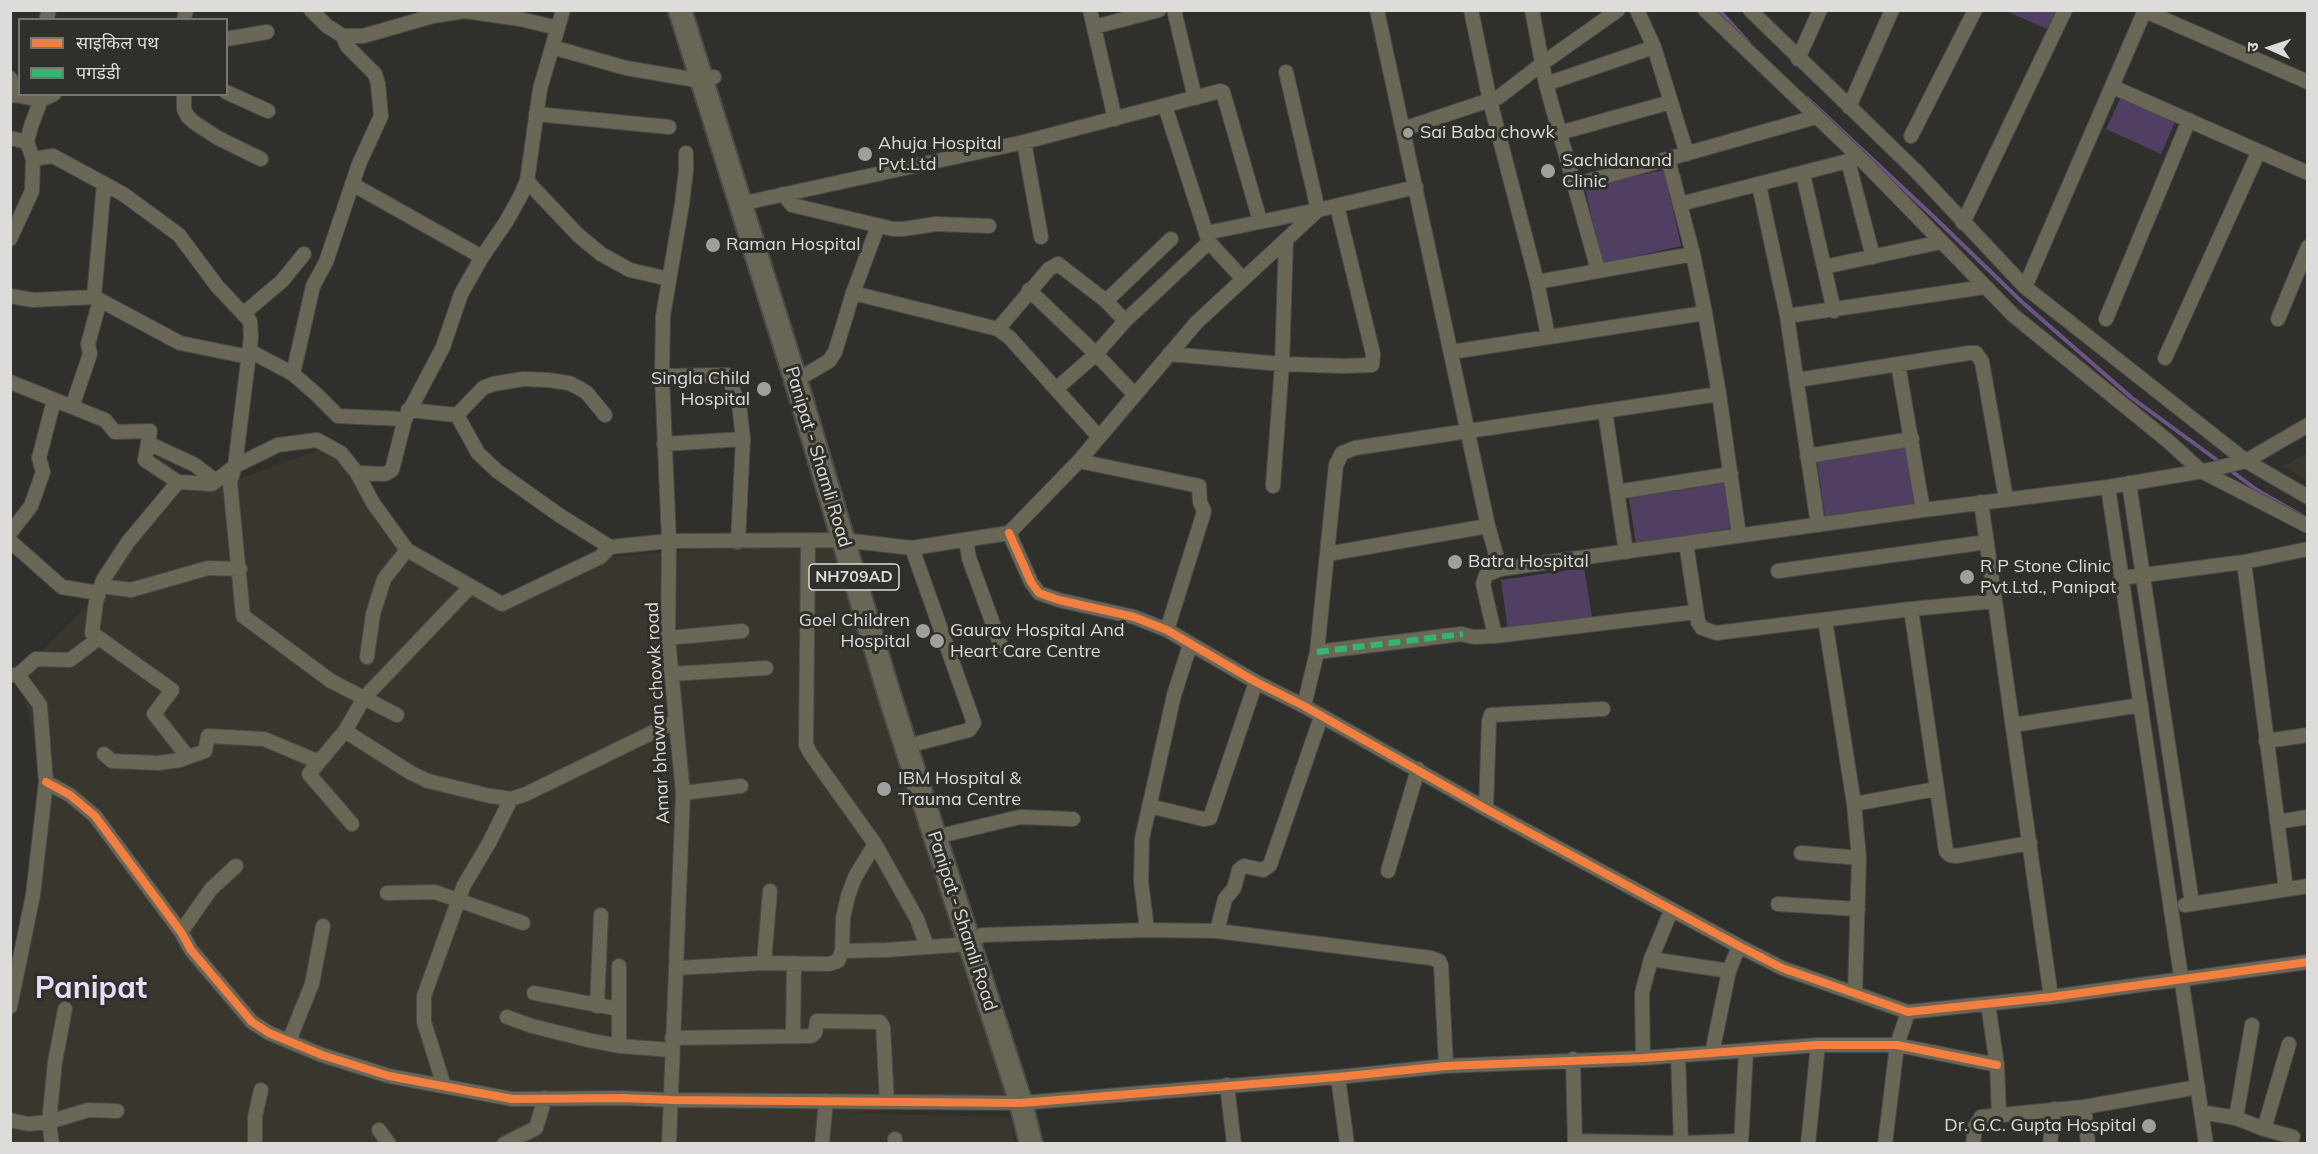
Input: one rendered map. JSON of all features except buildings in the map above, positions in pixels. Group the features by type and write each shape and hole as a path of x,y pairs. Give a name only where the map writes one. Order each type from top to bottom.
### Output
{"highway":[{"name":"Panipat - Shamli Road","path":"680,10 708,79 850,541 948,834 975,940"},
{"name":"Panipat - Shamli Road","path":"694,10 708,79"},
{"name":"Panipat - Shamli Road","path":"747,202 807,374 889,694 975,940 1028,1102 1045,1143"},
{"name":"Panipat - Shamli Road","path":"1028,1102 1031,1143"}],"street":[{"path":"311,10 327,27 343,36 363,36 432,16 465,11 520,19 558,28"},
{"path":"357,473 385,474 392,470 406,414 442,347 461,294 482,256 517,204 527,181 540,89 563,10"},
{"path":"1090,10 1115,118"},
{"path":"1094,27 1159,10"},
{"path":"1174,10 1195,98"},
{"path":"1377,10 1488,526 1500,569"},
{"path":"1471,10 1490,101 1537,282 1548,336"},
{"path":"1532,10 1546,84 1598,270"},
{"path":"1403,129 1490,101 1507,92 1543,63 1618,10"},
{"path":"1637,10 1654,47 1687,154"},
{"path":"1705,10 2013,315 2205,470 2307,526"},
{"path":"1750,10 1916,171 2025,287 2240,463 2307,497"},
{"path":"1798,58 1820,10"},
{"path":"1849,107 1892,10"},
{"path":"1911,136 1975,10"},
{"path":"1963,223 2065,10"},
{"path":"2025,287 2145,11 2307,82"},
{"path":"228,39 267,32"},
{"path":"293,374 313,286 326,262 352,184 379,123 381,113 375,74 347,46 343,36"},
{"path":"552,47 626,68 708,79"},
{"path":"1546,84 1654,47"},
{"path":"1286,72 1317,210"},
{"path":"2113,87 2307,173"},
{"path":"747,202 1024,142 1217,91 1223,92 1260,221"},
{"path":"228,93 268,111"},
{"path":"184,96 185,112 195,123 218,138 261,159"},
{"path":"12,232 32,191 33,159 27,142 31,126 48,97"},
{"path":"1559,132 1671,102"},
{"path":"1165,106 1208,237 1243,279"},
{"path":"536,114 669,128"},
{"path":"1575,185 1815,117"},
{"path":"2106,319 2189,120"},
{"path":"10,138 27,142"},
{"path":"1024,142 1041,237"},
{"name":"Amar bhawan chowk road","path":"669,1143 683,793 668,638 669,541 662,376 663,316 682,204 686,153"},
{"path":"2165,358 2258,153"},
{"path":"33,159 53,156 123,194 179,235 217,286 250,321 252,337 231,482 231,506 240,569 243,616 331,681 397,715"},
{"path":"1668,159 1693,254 1705,313 1739,536"},
{"path":"1680,204 1854,159"},
{"path":"1854,159 1873,257"},
{"path":"1803,174 1834,311"},
{"path":"527,181 578,235 601,254 630,270 669,279"},
{"path":"72,407 90,354 88,344 97,298 104,184"},
{"path":"352,184 482,256"},
{"path":"1759,184 1787,316 1818,525"},
{"path":"1056,388 1096,354 1125,321 1208,237 1260,221 1416,187"},
{"path":"783,194 792,205 903,230 936,224 990,226"},
{"path":"1169,354 1282,364 1370,366 1374,363 1337,206"},
{"path":"457,415 478,453 497,471 610,547 669,541 850,541 912,548 1008,533 1078,461 1196,323 1317,210"},
{"path":"807,374 832,357 878,226"},
{"path":"1106,301 1171,239"},
{"path":"1273,486 1282,364 1286,240"},
{"path":"1824,267 1941,242"},
{"path":"2278,319 2307,247"},
{"path":"243,314 282,281 304,254"},
{"path":"1537,282 1693,254"},
{"path":"998,329 1029,290 1053,266 1060,264 1106,301 1125,321"},
{"path":"1787,316 1834,311 1985,287"},
{"path":"1029,290 1135,395"},
{"path":"853,293 998,329 1010,338 1099,437"},
{"path":"10,296 33,300 97,298 180,343 249,354 293,374 338,416 457,415 483,388 523,379 568,383 587,393 604,415"},
{"path":"1451,352 1705,313"},
{"path":"1797,380 1969,353 1979,355 2006,499"},
{"path":"1898,364 1923,510"},
{"path":"662,376 729,376 739,403 743,439 738,542"},
{"path":"10,382 105,420 115,432 150,431 145,460 178,482 212,484 235,466 278,445 317,440 341,453 357,473 374,503 407,550 502,604 600,557 610,547"},
{"path":"1304,706 1317,652 1336,465 1342,453 1355,448 1719,394"},
{"path":"10,533 31,506 43,472 39,458 54,400"},
{"path":"1605,411 1626,552"},
{"path":"1495,636 1483,584 1486,575 1500,569 1981,502 2108,487 2205,470 2240,463 2307,425"},
{"path":"664,444 743,439"},
{"path":"1807,456 1912,439"},
{"path":"148,443 195,465 216,481"},
{"path":"1078,461 1199,486 1203,515 1167,630"},
{"path":"1617,492 1731,474"},
{"path":"178,482 128,542 100,589 92,633 172,690 154,714 188,757"},
{"path":"2129,483 2192,903"},
{"path":"2108,487 2206,1143"},
{"path":"1981,502 2051,997"},
{"path":"1327,554 1488,526"},
{"path":"1008,533 1031,582 1039,593 1059,600 1134,617 1167,630 1190,645 1418,769 1671,911 1782,968 1908,1012 2051,997 2307,962"},
{"path":"966,540 969,558 1001,646"},
{"path":"10,541 62,587 131,590 208,568 240,569"},
{"path":"808,541 806,745 875,844 917,919 927,947"},
{"path":"1778,571 1987,542"},
{"path":"1686,543 1696,612 1702,628 1716,633 1995,601"},
{"path":"912,548 974,723 969,730 919,743"},
{"path":"2121,578 2244,562 2307,549"},
{"path":"367,657 373,614 384,579 407,550"},
{"path":"2244,562 2286,889"},
{"path":"352,824 309,774 345,731 364,698 471,586"},
{"path":"1911,609 1943,846 1947,854 1956,856 2030,843"},
{"path":"1317,652 1463,634 1474,637 1495,636 1696,612"},
{"path":"1825,620 1854,804 1859,858 1854,957 1855,992"},
{"path":"668,638 742,632"},
{"path":"10,1007 33,895 46,782 40,705 14,675 36,659 70,660 99,638"},
{"path":"1147,930 1141,859 1149,806 1174,695 1190,645"},
{"path":"671,674 766,668"},
{"path":"1149,806 1203,819 1210,818 1257,682"},
{"path":"2013,725 2141,705"},
{"path":"1486,809 1491,715 1603,708"},
{"path":"1217,931 1225,899 1234,888 1239,870 1244,866 1266,870 1270,865 1321,717"},
{"path":"345,731 411,773 428,781 479,794 511,799 526,794 676,721"},
{"path":"2266,741 2307,735"},
{"path":"104,754 112,761 158,763 205,751 208,736 264,739 319,762"},
{"path":"1388,871 1418,769"},
{"path":"46,782 70,795 95,816 181,932 191,950 252,1022 269,1033 322,1055 389,1076 512,1099 1028,1102 1446,1066 1573,1059 1643,1058 1818,1045 1897,1045 1997,1065"},
{"path":"683,793 741,786"},
{"path":"1854,804 1936,789"},
{"path":"444,1086 424,1022 424,996 464,885 511,799"},
{"path":"948,834 1020,817 1073,819"},
{"path":"2277,822 2307,817"},
{"path":"677,968 764,963 835,963 840,959 842,951 843,918 848,896 855,877 875,844"},
{"path":"1801,853 1859,858"},
{"path":"181,932 211,889 236,867"},
{"path":"2171,907 2307,886"},
{"path":"764,963 770,891"},
{"path":"387,893 435,892 523,923"},
{"path":"1778,904 1858,909"},
{"path":"1643,1058 1642,993 1651,959 1671,911"},
{"path":"597,1006 601,915"},
{"path":"289,1041 312,984 323,926"},
{"path":"842,951 927,947 975,940 1147,930 1217,931 1436,959 1441,965 1446,1066"},
{"path":"1712,1053 1729,971 1739,946"},
{"path":"1651,959 1729,971"},
{"path":"793,1036 794,963"},
{"path":"619,966 619,1046"},
{"path":"534,993 619,1009"},
{"path":"1988,1004 1997,1065 1999,1114"},
{"path":"52,1143 49,1122 55,1062 64,1009"},
{"path":"1885,1143 1897,1045 1908,1012"},
{"path":"507,1017 532,1026 619,1046 813,1035 819,1021 880,1022 883,1027 887,1102"},
{"path":"2236,1118 2252,1025"},
{"path":"2264,1129 2289,1044"},
{"path":"1808,1143 1818,1045"},
{"path":"1573,1059 1575,1142 1741,1142 1746,1052"},
{"path":"1678,1055 1681,1143"},
{"path":"1338,1077 1347,1143"},
{"path":"1227,1085 1234,1143"},
{"path":"1973,1143 1975,1127 1981,1117 2084,1107 2198,1087"},
{"path":"255,1143 255,1117 261,1090"},
{"path":"504,1143 536,1128 546,1098"},
{"path":"822,1143 826,1101"},
{"path":"2084,1107 2088,1143"},
{"path":"10,1120 28,1124 49,1122 88,1110 117,1111"},
{"path":"2050,1143 2054,1110"},
{"path":"2201,1112 2236,1118 2293,1137"},
{"path":"379,1131 389,1143"}],"shaded area":[{"path":"2006,11 2056,11 2047,29"},
{"path":"2121,97 2175,122 2161,154 2106,129"},
{"path":"1664,170 1681,246 1602,264 1585,187"},
{"path":"329,446 407,550 502,604 600,557 843,540 1021,1103 845,1113 1011,1117 1014,1143 11,1144 11,1004 46,782 18,675 99,593 178,482 231,482"},
{"path":"1907,448 1916,503 1825,516 1817,461"},
{"path":"2307,453 2307,481 2284,466"},
{"path":"1726,483 1732,528 1636,544 1629,498"},
{"path":"1584,568 1592,617 1508,630 1501,580"}],"waterway":[{"path":"1719,10 1749,43"},
{"path":"1807,98 2023,303 2132,398 2221,463"},
{"path":"2230,470 2257,490 2304,517"}],"marked path":[{"path":"1317,652 1463,634"}],"cycle path":[{"path":"1009,533 1031,582 1039,593 1059,600 1134,617 1167,630 1256,682 1304,706 1486,809 1739,946 1782,968 1908,1012 2051,997 2308,962"},
{"path":"46,782 70,795 95,816 181,932 191,950 252,1022 269,1033 322,1055 389,1076 512,1099 623,1098 1021,1103 1446,1066 1643,1058 1818,1045 1897,1045 1997,1065"}],"place":[{"name":"Sai Baba chowk","path":"1408,133"},
{"name":"Ahuja Hospital Pvt.Ltd","path":"865,154"},
{"name":"Sachidanand Clinic","path":"1548,171"},
{"name":"Raman Hospital","path":"713,245"},
{"name":"Singla Child Hospital","path":"764,389"},
{"name":"Batra Hospital","path":"1455,562"},
{"name":"R P Stone Clinic Pvt.Ltd., Panipat","path":"1967,577"},
{"name":"Goel Children Hospital","path":"923,631"},
{"name":"Gaurav Hospital And Heart Care Centre","path":"937,641"},
{"name":"IBM Hospital & Trauma Centre","path":"884,789"},
{"name":"Dr. G.C. Gupta Hospital","path":"2149,1126"}],"district":[{"name":"Panipat","path":"91,989"}]}
